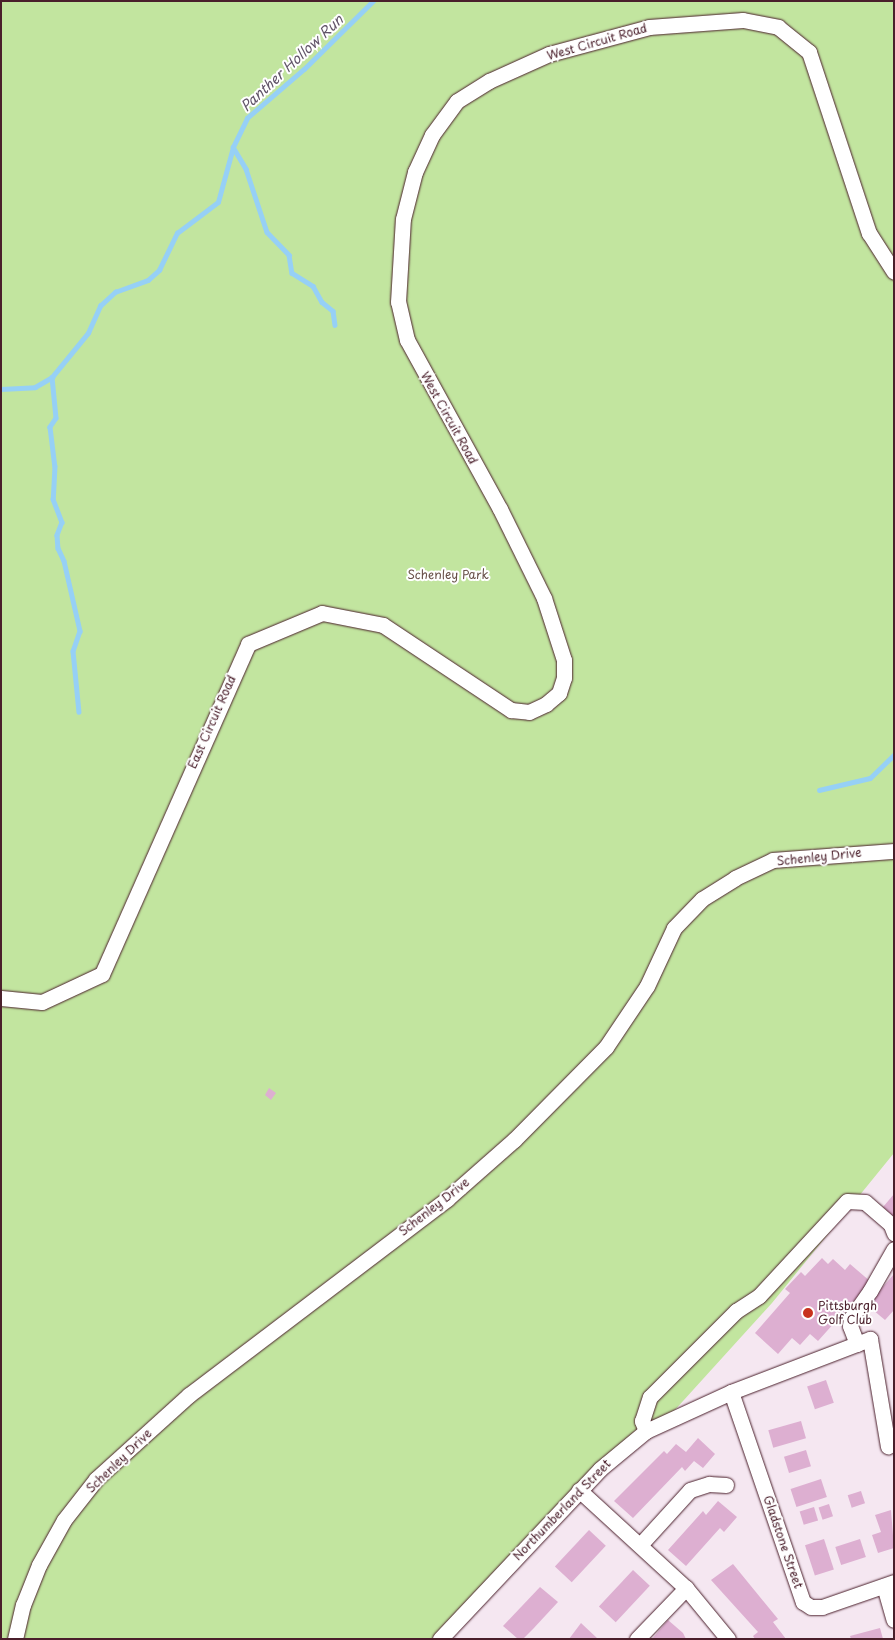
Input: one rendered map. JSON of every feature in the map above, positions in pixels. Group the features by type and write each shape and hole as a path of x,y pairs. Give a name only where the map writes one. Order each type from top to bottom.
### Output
{"street":[{"name":"West Circuit Road","path":"511,710 529,712 546,704 558,693 564,678 559,640 544,598 500,509 407,340 398,302 403,219 414,172 432,135 457,102 489,81 549,54 649,27 743,20 778,27 809,52 869,233 894,272"},
{"name":"East Circuit Road","path":"1,998 42,1002 102,974 248,644 322,613 383,625 511,710"},
{"name":"Schenley Drive","path":"15,1639 23,1605 39,1565 64,1520 96,1479 190,1395 447,1199 514,1140 606,1047 647,986 674,928 702,899 735,878 773,860 894,851"},
{"path":"646,1431 642,1421 650,1398 736,1311 759,1296 847,1201 865,1202 891,1226 894,1233"},
{"path":"888,1446 864,1342 850,1326 851,1318 870,1291 894,1250"},
{"name":"Northumberland Street","path":"440,1639 579,1490 646,1431 732,1392 864,1342"},
{"name":"Gladstone Street","path":"732,1392 803,1602 811,1607 822,1607 889,1584"},
{"path":"640,1545 690,1490 709,1484 726,1485"},
{"path":"579,1490 686,1588 728,1639"},
{"path":"889,1584 894,1620"},
{"path":"638,1639 686,1588"}],"green space":[{"name":"Schenley Park","path":"1,1 894,1 894,1153 772,1303 654,1433 579,1490 440,1639 1,1639"}],"building":[{"path":"269,1088 276,1093 271,1100 265,1095"},
{"path":"894,1194 894,1217 883,1207"},
{"name":"Pittsburgh Golf Club","path":"822,1258 828,1264 833,1259 845,1270 850,1264 871,1282 818,1341 810,1334 800,1345 792,1338 778,1354 755,1333 790,1293 785,1289 801,1272 805,1276"},
{"name":"Pittsburgh Golf Club","path":"894,1274 894,1310 885,1320 867,1305"},
{"path":"826,1380 834,1403 815,1409 807,1387"},
{"path":"801,1421 806,1438 773,1448 768,1430"},
{"path":"698,1438 715,1454 703,1468 694,1461 685,1471 682,1467 633,1518 614,1501 664,1451 667,1454 676,1444 686,1452"},
{"path":"806,1450 811,1466 789,1473 784,1457"},
{"path":"821,1479 827,1497 796,1507 791,1489"},
{"path":"861,1491 865,1503 852,1508 848,1495"},
{"path":"718,1501 737,1517 724,1532 720,1528 686,1566 668,1550 703,1511 706,1515"},
{"path":"829,1504 833,1516 823,1520 819,1507"},
{"path":"814,1507 818,1520 804,1525 800,1511"},
{"path":"891,1510 894,1548 878,1553 872,1535 881,1532 875,1515"},
{"path":"589,1530 606,1546 572,1582 555,1567"},
{"path":"824,1539 834,1569 815,1576 805,1545"},
{"path":"860,1539 866,1557 841,1565 835,1547"},
{"path":"733,1564 778,1619 773,1622 786,1639 755,1639 753,1636 758,1632 711,1580"},
{"path":"633,1570 650,1586 616,1622 599,1607"},
{"path":"540,1587 558,1602 523,1639 518,1639 503,1626"},
{"path":"668,1620 683,1633 686,1639 652,1639"},
{"path":"581,1623 598,1639 569,1639"},
{"path":"880,1628 883,1639 851,1639 850,1636"}],"waterway":[{"name":"Panther Hollow Run","path":"1,389 35,387 52,377 88,333 100,306 115,292 148,280 159,270 177,233 218,202 233,147 247,118 304,69 373,1"},
{"path":"233,147 246,169 267,232 289,255 292,273 313,286 322,302 333,311 335,325"},
{"path":"52,377 56,418 50,427 55,466 53,499 62,522 57,535 58,548 64,561 80,631 73,651 79,712"},
{"path":"819,790 870,778 894,755"}],"place":[{"name":"Pittsburgh Golf Club","path":"808,1313"}]}
